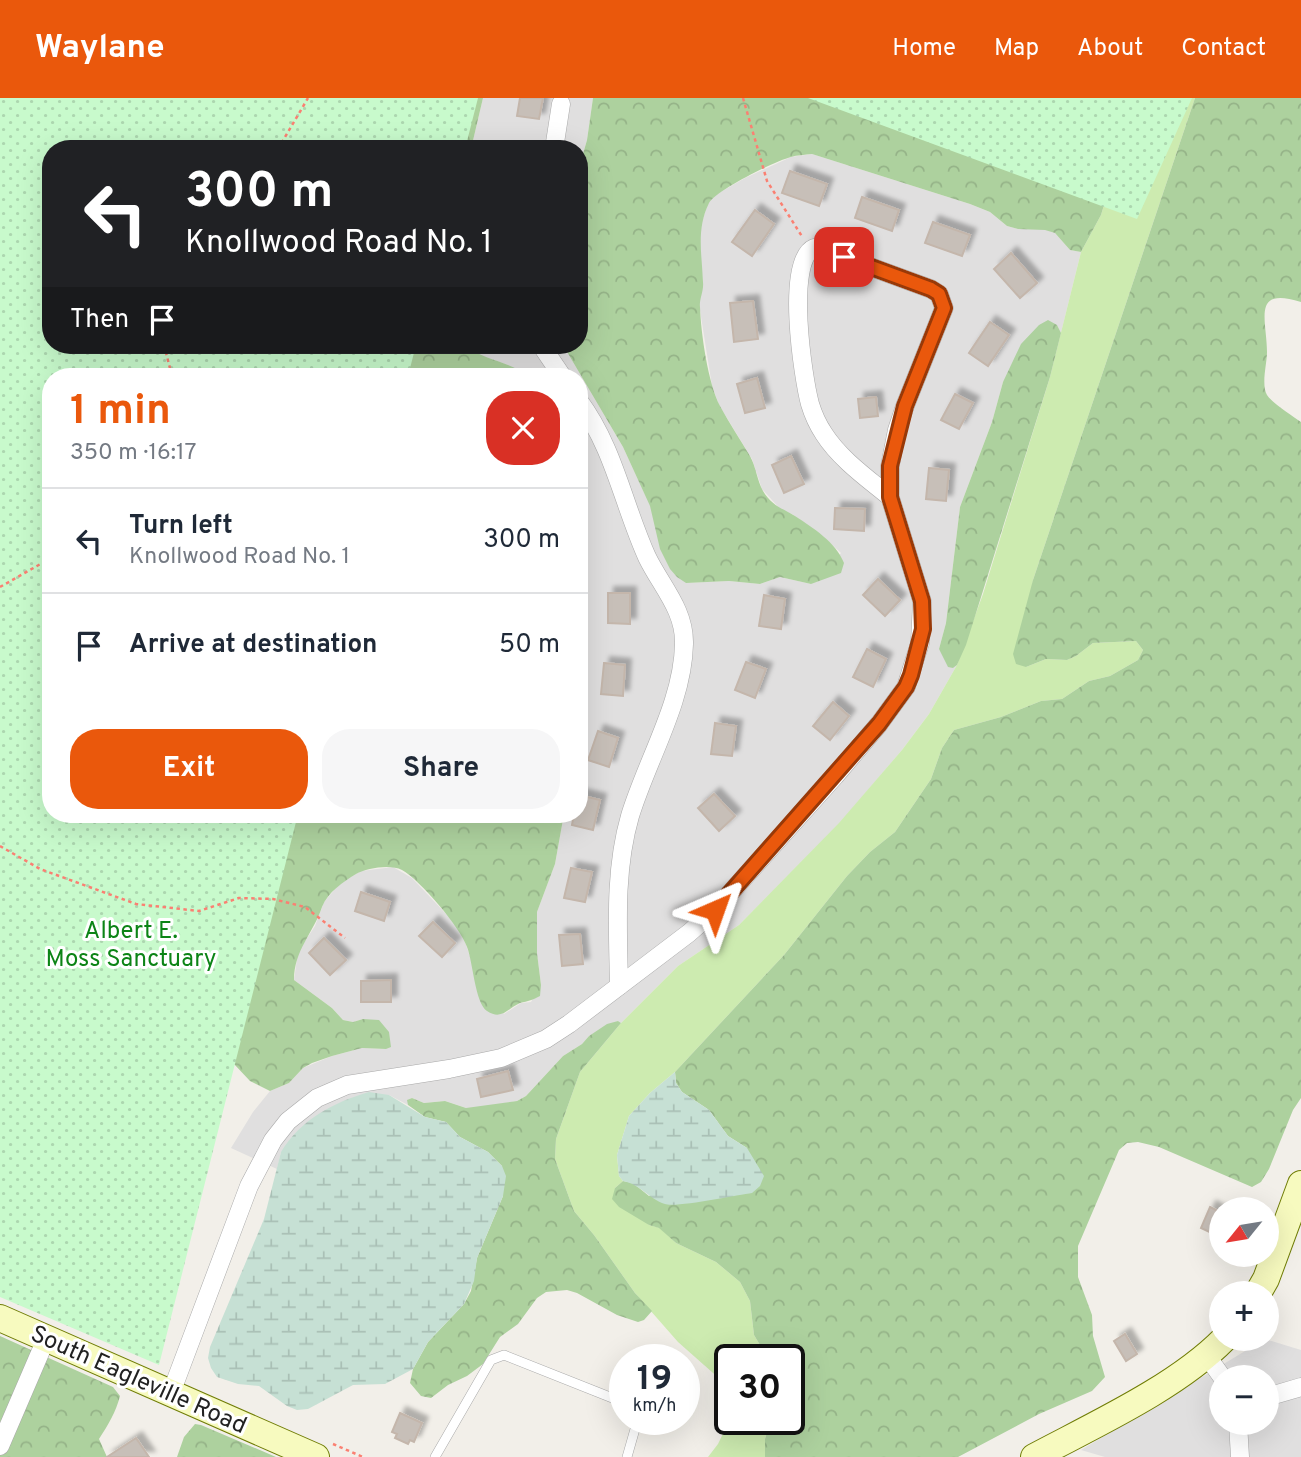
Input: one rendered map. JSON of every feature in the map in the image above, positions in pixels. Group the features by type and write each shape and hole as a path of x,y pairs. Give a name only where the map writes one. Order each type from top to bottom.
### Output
{"main road":[{"path":"1265,1281 1301,1184"},
{"name":"South Eagleville Road","path":"0,1318 317,1457"},
{"path":"1034,1457 1217,1357"}],"street":[{"path":"555,140 561,104"},
{"path":"171,1394 249,1186 273,1140 288,1121 317,1098 347,1085 449,1069 523,1050 558,1031 689,933 715,910 879,724 906,687 920,643 922,601 890,497 890,466 897,429 941,317 943,300 931,289 822,248 810,249 805,256 799,280 799,307 801,360 811,406 830,443 890,497"},
{"path":"588,415 606,444 649,560 677,610 684,643 674,699 630,816 624,842 618,896 619,986"},
{"path":"0,1446 46,1339"},
{"path":"1279,1393 1301,1387"},
{"path":"1239,1435 1240,1457"}],"lane":[{"path":"435,1457 491,1360 504,1355 609,1397"},
{"path":"626,1457 633,1435"}],"path":[{"path":"283,140 308,98"},
{"path":"743,98 766,181 810,249"},
{"path":"0,587 42,563"},
{"path":"0,846 40,869 136,904 199,911 239,898 273,899 305,907 345,938"}],"shaded area":[{"path":"483,98 593,98 587,140 473,140"},
{"path":"812,154 970,204 990,212 1007,226 1018,229 1045,229 1055,233 1070,250 1081,252 1061,333 1057,325 1003,382 992,422 960,507 946,623 939,649 953,668 957,665 929,714 902,750 839,824 739,925 678,966 621,1023 618,1021 589,1036 563,1056 526,1096 517,1101 466,1108 445,1101 424,1103 412,1098 408,1100 408,1105 389,1095 281,1152 277,1169 231,1148 253,1112 270,1091 289,1083 303,1068 362,1048 386,1049 363,1019 353,1022 343,1020 332,1008 294,980 298,952 315,926 324,902 341,882 361,871 393,867 412,878 450,918 463,936 474,968 504,1014 521,1003 531,1002 541,985 537,953 537,912 555,864 562,823 588,823 588,388 623,447 686,583 729,581 760,584 780,577 811,584 841,553 792,514 782,511 762,489 752,459 719,405 712,386 699,304 703,284 699,242 709,201 745,178 791,157"},
{"path":"477,354 568,354 577,368 513,368"},
{"path":"1279,1343 1301,1350 1301,1457 1105,1457 1081,1450 1209,1373 1209,1435 1279,1435 1279,1365 1222,1365 1245,1351 1279,1351"}],"green space":[{"path":"0,98 483,98 473,140 42,140 42,354 479,354 515,368 42,368 42,747"},
{"name":"Albert E. Moss Sanctuary","path":"0,98 478,98 467,140 42,140 42,354 414,354 410,368 42,368 42,823 296,823 159,1365 0,1297"},
{"path":"593,98 1136,98 1101,215 1081,252 1070,250 1055,233 1007,226 990,212 970,204 812,154 791,157 760,170 722,191 709,203 701,232 703,285 700,304 712,385 723,412 750,456 766,496 823,536 836,548 844,563 841,573 811,584 780,577 760,584 729,581 686,583 670,569 660,549 650,506 623,447 588,388 588,368 577,368 568,354 588,354 587,140"},
{"path":"808,98 1192,98 1137,219"},
{"path":"1136,98 1195,98 1033,580 1026,667 1046,659 1067,660 1093,643 1136,641 1143,650 1138,660 1110,676 1089,681 1062,699 1041,701 1001,717 954,730 942,748 931,779 895,832 870,852 847,876 784,955 675,1072 650,1093 629,1116 617,1155 619,1176 623,1181 615,1188 649,1225 660,1228 676,1243 716,1262 740,1282 750,1301 754,1335 759,1344 714,1344 714,1374 700,1361 700,1344 678,1342 635,1293 574,1211 555,1159 556,1139 580,1072 621,1023 678,966 739,925 839,823 902,750 929,714 957,665 983,594 1050,377 1081,252 1101,215"},
{"path":"1195,98 1301,98 1301,302 1285,298 1268,302 1265,309 1267,352 1264,380 1267,395 1301,422 1301,1098 1293,1110 1269,1169 1261,1182 1252,1187 1159,1147 1138,1142 1127,1143 1119,1150 1078,1246 1078,1277 1092,1315 1093,1336 1105,1377 1092,1391 1039,1414 958,1457 765,1457 766,1435 805,1435 805,1344 759,1344 754,1335 750,1301 740,1282 716,1262 676,1243 659,1228 619,1207 612,1199 615,1188 623,1181 633,1183 649,1196 747,1148 728,1136 709,1110 682,1092 676,1083 675,1072 784,955 847,876 870,852 895,832 931,779 942,748 954,730 1001,717 1041,701 1062,699 1089,681 1110,676 1138,660 1143,650 1136,641 1093,643 1067,660 1046,659 1026,667 1016,664 1013,654 1033,580"},
{"path":"1048,320 1057,325 1061,333 1050,377 966,645 957,665 948,667 939,649 946,623 960,507 992,422 1003,382 1021,344 1039,325"},
{"path":"47,823 562,823 555,864 537,912 540,996 520,1003 505,1013 497,1015 487,1011 480,1000 463,938 429,893 410,875 397,868 361,872 336,888 328,897 300,951 294,980 332,1008 343,1020 379,1020 389,1032 391,1047 362,1048 312,1063 303,1068 289,1083 270,1091 250,1081 170,996 55,948"},
{"path":"618,1021 621,1023 580,1072 556,1139 555,1159 574,1211 635,1293 652,1311 644,1320 638,1322 617,1315 577,1293 567,1290 546,1292 537,1298 518,1324 500,1337 483,1364 431,1398 421,1396 410,1383 413,1369 428,1342 464,1304 471,1291 477,1258 503,1196 502,1166 488,1152 460,1137 446,1122 425,1117 408,1105 407,1100 412,1098 424,1103 445,1101 466,1108 517,1101 526,1096 563,1056 607,1024"},
{"path":"675,1072 676,1083 682,1092 709,1110 728,1136 747,1148 764,1176 760,1186 752,1193 671,1205 654,1199 619,1176 617,1155 629,1116 650,1093"},
{"path":"369,1092 389,1095 425,1117 446,1122 460,1137 488,1152 502,1166 506,1176 503,1196 477,1258 474,1281 464,1304 428,1342 413,1369 385,1384 353,1385 308,1409 297,1410 259,1386 238,1384 217,1377 208,1358 210,1347 264,1219 281,1152 298,1131 319,1114 343,1101"},
{"path":"0,1336 113,1387 120,1396 99,1439 107,1457 0,1457"},
{"path":"195,1424 276,1457 177,1457 184,1437"},
{"path":"722,1435 766,1435 765,1457 708,1457"}],"building":[{"path":"520,98 543,98 539,119 517,116"},
{"path":"790,171 827,184 819,206 782,193"},
{"path":"862,197 899,210 892,231 855,218"},
{"path":"755,210 774,224 752,256 732,242"},
{"path":"933,222 970,235 962,256 925,243"},
{"path":"1011,253 1037,283 1020,298 994,269"},
{"path":"753,301 758,339 734,342 730,303"},
{"path":"990,322 1009,335 988,366 969,353"},
{"path":"757,378 765,408 745,413 737,384"},
{"path":"955,394 973,403 959,429 941,420"},
{"path":"876,397 878,416 860,418 858,399"},
{"path":"791,456 804,484 784,493 772,465"},
{"path":"929,468 949,470 946,501 926,499"},
{"path":"835,508 865,509 864,531 834,529"},
{"path":"878,579 900,600 885,616 863,595"},
{"path":"608,593 630,593 630,624 608,623"},
{"path":"764,595 785,599 781,629 759,626"},
{"path":"867,649 886,659 873,687 853,677"},
{"path":"746,662 766,669 755,698 735,690"},
{"path":"604,663 625,665 623,696 601,694"},
{"path":"833,702 849,716 830,740 813,726"},
{"path":"715,723 736,726 732,756 711,754"},
{"path":"598,731 618,738 609,767 588,760"},
{"path":"714,794 735,816 719,831 698,808"},
{"path":"588,797 600,800 593,830 572,825 588,823"},
{"path":"571,868 592,872 585,902 564,898"},
{"path":"361,892 390,902 384,921 355,911"},
{"path":"433,922 455,943 442,957 419,936"},
{"path":"580,934 583,964 562,966 559,935"},
{"path":"324,938 346,960 330,975 309,953"},
{"path":"391,980 391,1002 361,1002 361,981"},
{"path":"508,1071 513,1090 481,1097 477,1079"},
{"path":"1209,1209 1209,1232 1201,1228"},
{"path":"1125,1334 1137,1354 1126,1361 1114,1341"},
{"path":"400,1413 422,1423 414,1442 410,1440 408,1444 395,1438 397,1434 392,1432"},
{"path":"136,1438 149,1457 107,1457"}],"route":[{"path":"715,910 879,724 906,687 923,629 922,601 890,497 890,466 897,429 941,317 943,300 931,289 844,257"}]}
